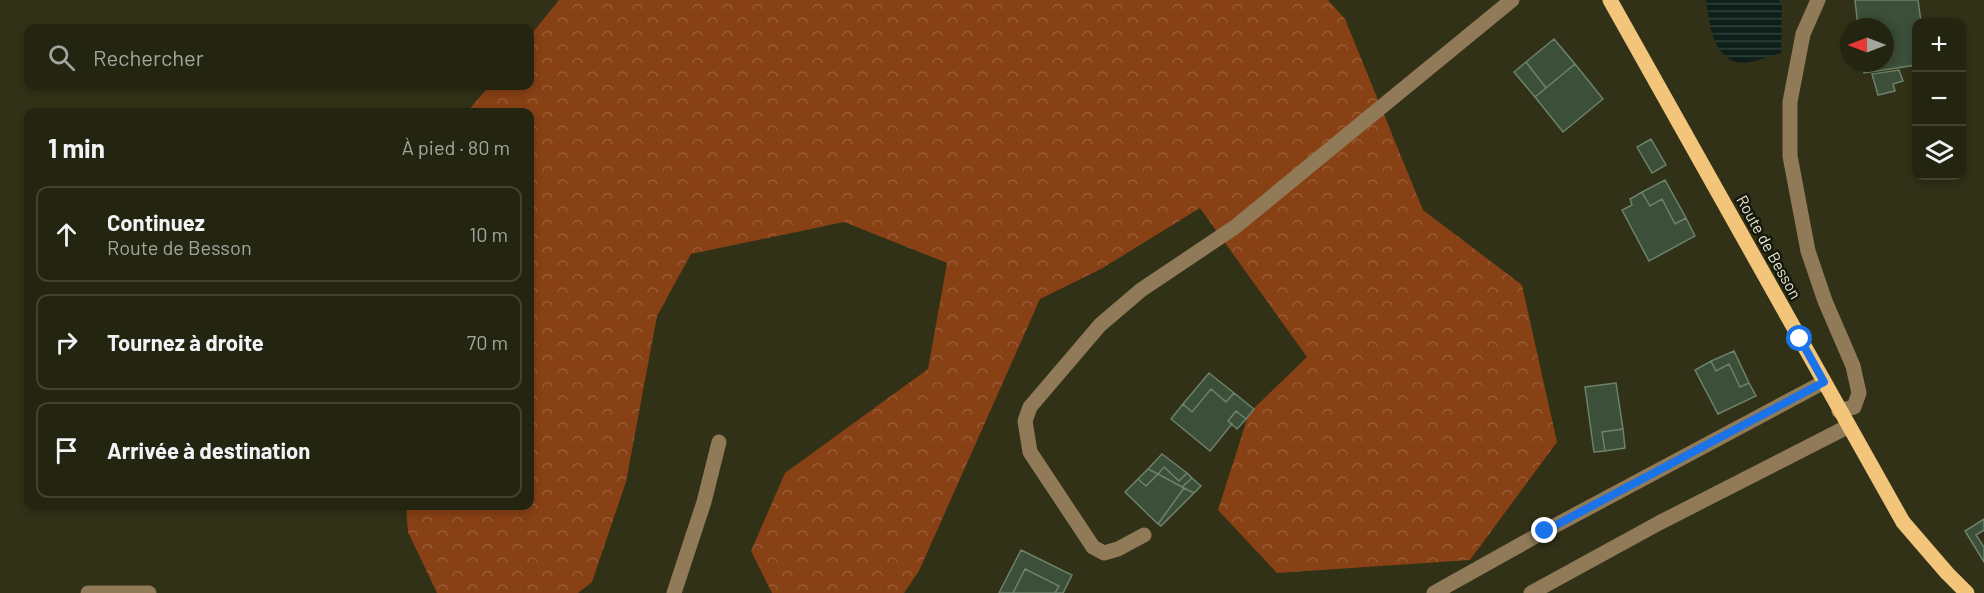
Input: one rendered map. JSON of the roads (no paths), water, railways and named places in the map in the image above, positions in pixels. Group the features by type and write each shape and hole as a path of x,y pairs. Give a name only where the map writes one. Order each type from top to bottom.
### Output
{"main road":[{"name":"Route de Besson","path":"1610,0 1847,427 1903,522 1967,593"}],"street":[{"path":"1144,535 1118,549 1104,553 1093,547 1030,452 1025,421 1030,407 1100,324 1141,290 1235,227 1512,0"},
{"path":"1818,0 1803,34 1790,102 1790,156 1808,251 1853,366 1859,393 1854,407 1839,411"},
{"path":"1434,593 1824,382"},
{"path":"1531,593 1659,523 1847,427"},
{"path":"674,593 704,502 719,442"},
{"path":"88,593 148,593"}],"water":[{"path":"1706,0 1778,0 1782,4 1781,53 1744,63 1725,56 1714,40"}]}
